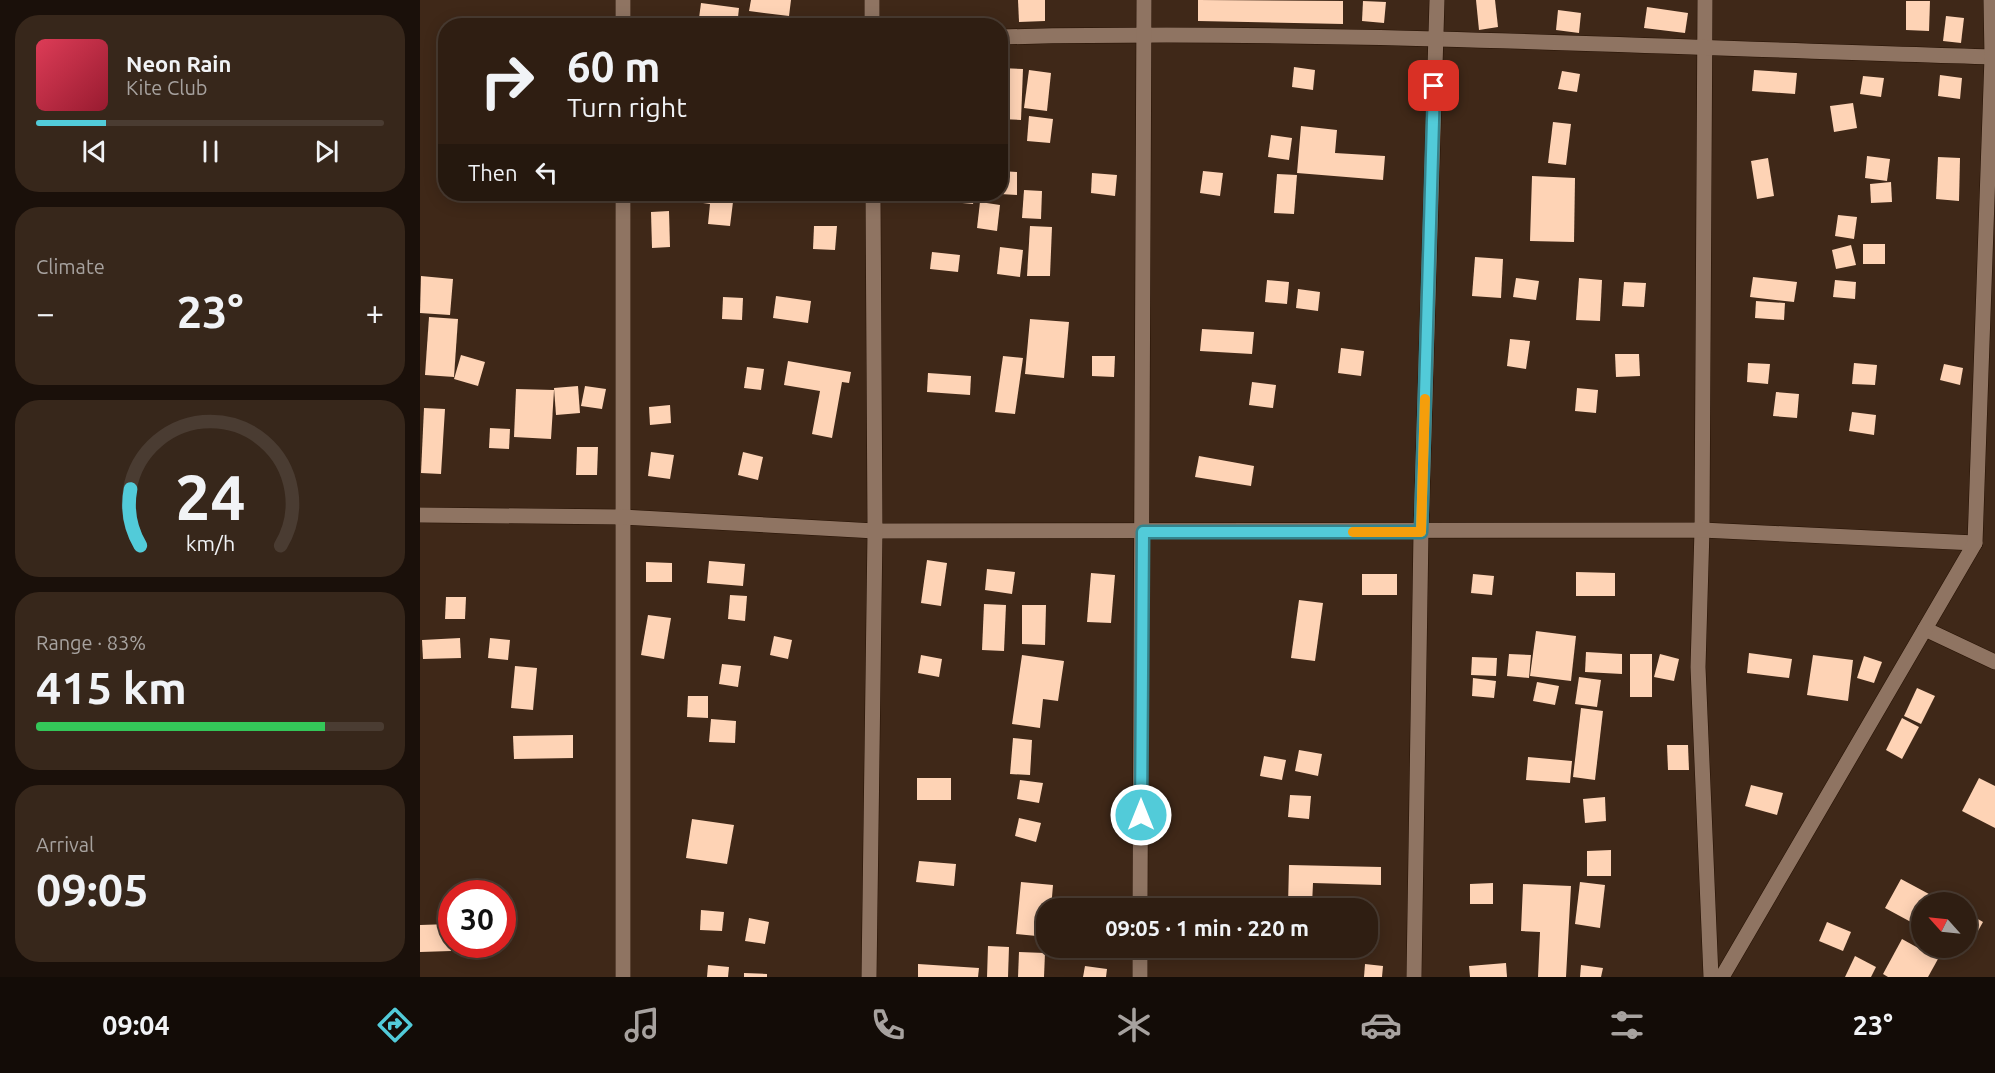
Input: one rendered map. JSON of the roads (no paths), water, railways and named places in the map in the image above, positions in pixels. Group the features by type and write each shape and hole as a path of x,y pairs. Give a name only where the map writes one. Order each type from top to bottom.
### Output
{"street":[{"path":"623,0 623,18"},
{"path":"872,0 872,18"},
{"path":"1140,898 1144,0"},
{"path":"1414,977 1421,532 1437,0"},
{"path":"1705,0 1702,530 1698,668 1711,977"},
{"path":"1722,977 1975,543 1994,57 1991,0"},
{"path":"1008,37 1143,34 1436,39 1994,57"},
{"path":"622,201 623,977"},
{"path":"868,977 875,531 873,201"},
{"path":"420,515 622,517 875,531 1702,530 1975,543"},
{"path":"1925,629 1995,662"},
{"path":"1140,958 1140,977"}]}
